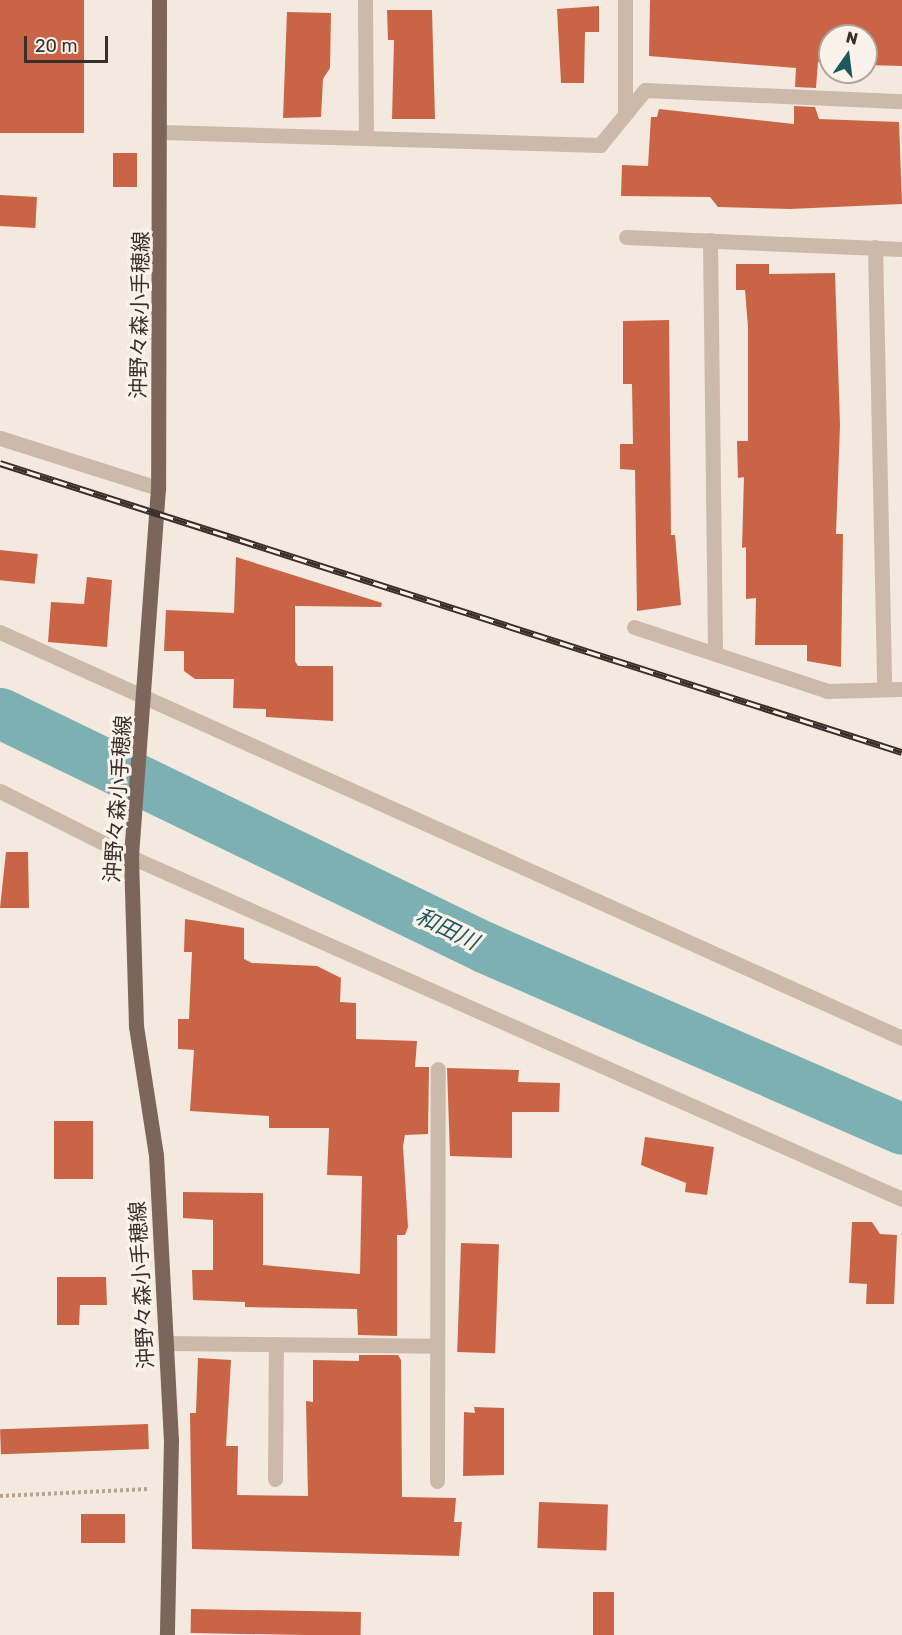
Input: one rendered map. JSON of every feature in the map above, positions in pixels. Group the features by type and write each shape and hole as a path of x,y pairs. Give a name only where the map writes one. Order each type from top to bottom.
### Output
{"main road":[{"name":"沖野々森小手穂線","path":"159,0 163,132 158,489 145,705 131,857 136,1026 156,1155 166,1342 170,1488 167,1635"}],"street":[{"path":"365,0 366,138"},
{"path":"625,0 625,113"},
{"path":"163,132 600,145 645,90 902,101"},
{"path":"626,237 902,249"},
{"path":"710,240 715,654"},
{"path":"875,248 884,689"},
{"path":"0,438 158,489"},
{"path":"634,627 827,691 902,689"},
{"path":"0,632 145,705 902,1038"},
{"path":"0,791 131,857 902,1199"},
{"path":"437,1481 438,1069"},
{"path":"166,1342 437,1346"},
{"path":"274,1479 276,1344"}],"path":[{"path":"0,1496 170,1488"}],"building":[{"path":"0,0 84,0 84,133 0,133"},
{"path":"650,0 902,0 902,66 878,65 878,24 818,24 816,88 795,87 796,68 649,56"},
{"path":"599,6 599,32 585,32 584,83 561,83 557,9"},
{"path":"387,10 432,10 435,119 392,119 394,40 388,40"},
{"path":"287,12 331,13 330,68 323,79 321,117 283,118"},
{"path":"794,106 815,107 819,119 899,122 902,204 790,209 718,207 710,197 621,196 622,165 648,166 651,117 657,117 659,109 794,124"},
{"path":"113,153 137,153 137,187 113,187"},
{"path":"0,195 37,197 35,228 0,226"},
{"path":"736,264 769,264 769,274 835,273 840,425 836,534 843,534 841,667 807,661 807,645 755,645 756,598 746,599 746,547 742,548 744,477 738,478 737,441 748,441 748,327 745,290 736,290"},
{"path":"669,320 671,535 675,535 681,605 637,611 635,470 620,469 620,444 633,444 632,384 623,384 623,321"},
{"path":"0,550 38,554 35,584 0,580"},
{"path":"236,557 382,603 381,607 295,606 295,661 298,666 333,666 333,721 266,717 266,709 233,708 234,679 195,679 184,671 184,651 164,651 166,610 234,613"},
{"path":"87,577 112,580 107,647 48,642 51,602 84,604"},
{"path":"6,852 28,852 29,908 0,908"},
{"path":"185,919 244,928 244,959 252,963 317,966 341,978 340,1002 356,1003 356,1039 417,1041 415,1067 429,1067 428,1134 405,1135 403,1146 408,1227 405,1235 397,1235 397,1336 358,1335 357,1309 245,1307 245,1302 193,1300 192,1270 213,1270 213,1220 183,1218 183,1192 263,1193 263,1265 360,1274 362,1176 327,1175 329,1128 269,1128 269,1116 190,1111 194,1050 178,1049 178,1019 189,1019 192,952 184,952"},
{"path":"447,1068 519,1070 518,1082 560,1083 559,1112 512,1112 512,1158 450,1156"},
{"path":"54,1121 93,1121 93,1179 54,1179"},
{"path":"645,1137 714,1147 707,1195 685,1192 686,1183 641,1165"},
{"path":"852,1222 872,1222 880,1234 897,1235 894,1304 866,1304 867,1284 849,1283"},
{"path":"461,1243 499,1244 495,1353 457,1352"},
{"path":"57,1277 106,1277 107,1305 80,1305 79,1325 57,1325"},
{"path":"359,1355 398,1355 401,1360 402,1497 456,1498 454,1522 462,1522 459,1556 192,1549 190,1413 196,1413 198,1358 231,1360 226,1446 238,1446 237,1495 308,1496 306,1401 313,1402 313,1360 359,1361"},
{"path":"474,1407 504,1408 504,1475 463,1476 464,1412 475,1413"},
{"path":"148,1424 149,1449 1,1454 0,1429"},
{"path":"539,1502 608,1504 606,1550 537,1548"},
{"path":"81,1514 125,1514 125,1543 81,1543"},
{"path":"593,1592 614,1592 614,1635 593,1635"},
{"path":"191,1609 361,1612 361,1635 191,1633"}],"waterway":[{"name":"和田川","path":"0,713 484,947 902,1129"}],"railway":[{"path":"0,463 902,752"}]}
